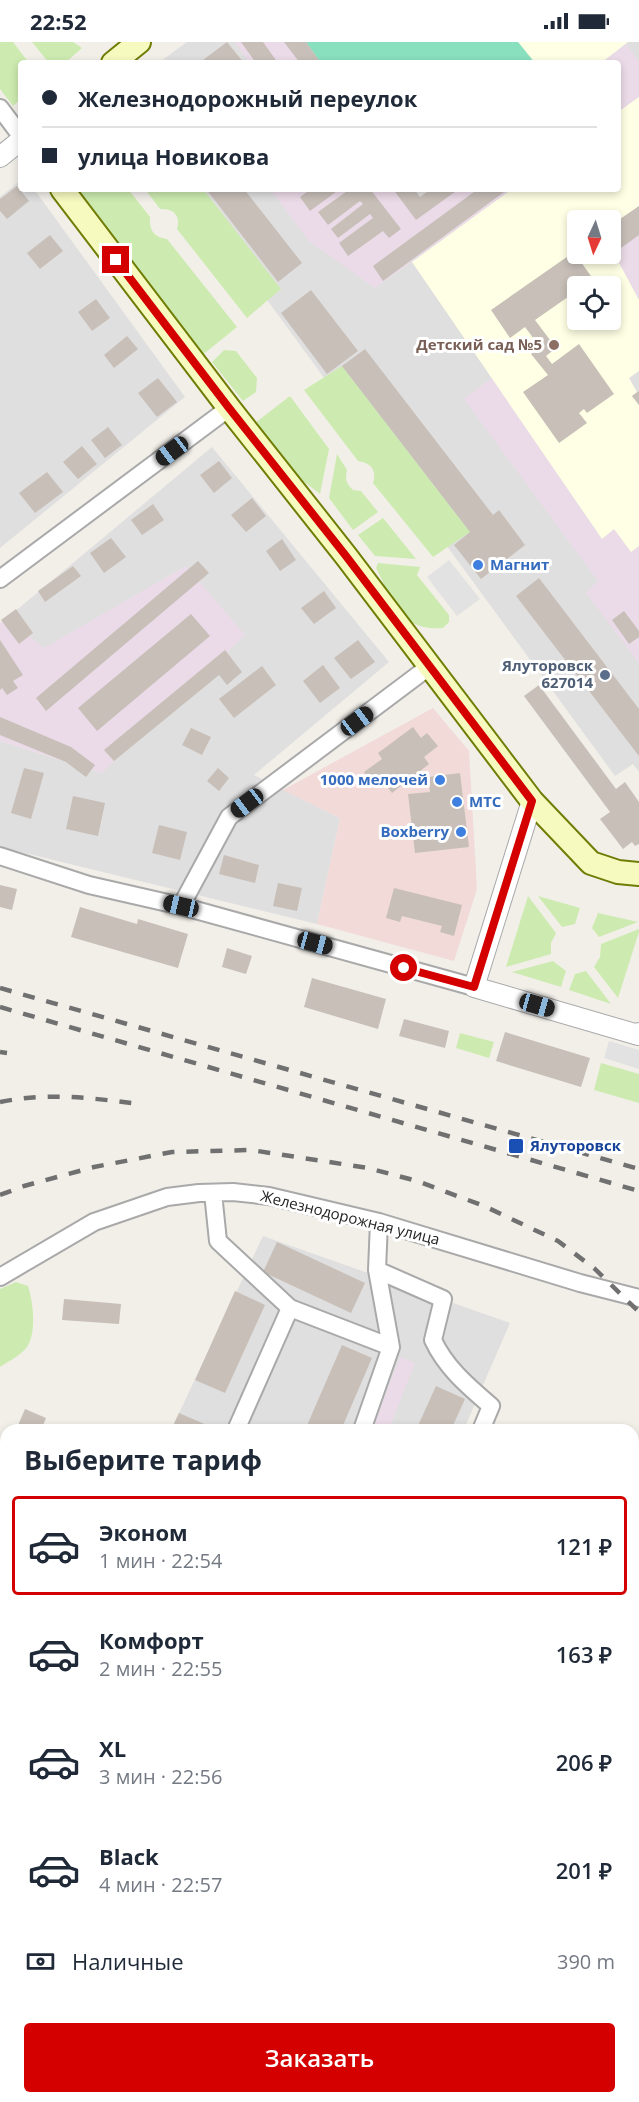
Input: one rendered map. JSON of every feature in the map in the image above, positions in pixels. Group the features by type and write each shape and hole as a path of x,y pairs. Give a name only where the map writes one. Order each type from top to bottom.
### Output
{"main road":[{"path":"117,60 139,42"},
{"path":"64,192 532,801 591,863 618,873 639,874"}],"street":[{"path":"0,108 18,134"},
{"path":"0,157 18,141"},
{"path":"0,579 229,408"},
{"path":"181,906 229,817 430,666"},
{"path":"474,987 532,801"},
{"path":"0,856 88,885 181,906 639,1034"},
{"path":"213,1193 218,1241 290,1308 392,1347"},
{"name":"Железнодорожная улица","path":"0,1277 94,1222 167,1197 213,1193 268,1196 379,1222 580,1283 639,1298"},
{"path":"364,1424 392,1347 376,1270 379,1222"},
{"path":"376,1270 443,1299 433,1340 441,1356 464,1383 491,1406 484,1424"},
{"path":"239,1424 290,1308"}],"shaded area":[{"path":"187,42 639,42 639,772 633,764 615,776 188,192 621,192 621,60 162,60"},
{"path":"235,42 306,42 319,60 248,60"},
{"path":"518,42 628,42 605,60 533,60"},
{"path":"626,44 639,62 639,97 621,110 621,60 605,60"},
{"name":"Детский сад №5","path":"639,97 639,206 621,219 621,210 567,210 567,264 620,264 639,300 639,371 629,378 637,392 632,396 639,405 639,546 631,552 614,529 602,539 412,262 508,192 621,192 621,110"},
{"path":"18,182 18,192 36,192 185,397 0,548 0,197"},
{"path":"272,192 416,192 420,197 427,192 508,192 375,288 309,241"},
{"path":"639,206 639,300 620,264 621,218"},
{"path":"492,378 601,538 614,529 631,552 639,546 639,663 586,593 598,581 464,399"},
{"path":"212,447 389,662 254,775 340,818 317,924 0,847 0,741 102,773 186,566 44,649 7,618"},
{"path":"449,560 480,599 457,616 427,577"},
{"path":"186,566 245,635 102,773 0,741 0,623 7,618 44,648"},
{"path":"433,708 469,751 477,889 454,961 317,924 340,818 283,790"},
{"path":"609,1041 639,1050 639,1069 604,1058"},
{"path":"263,1236 510,1323 466,1424 174,1424"},
{"path":"400,1357 415,1363 391,1424 374,1424"}],"green space":[{"path":"0,42 13,42 27,60 18,60 18,102 13,106 0,89"},
{"path":"32,42 73,42 82,48 68,60 47,60"},
{"path":"306,42 518,42 533,60 319,60"},
{"path":"74,192 130,192 150,217 153,233 167,239 237,327 200,357"},
{"path":"147,192 205,192 281,289 247,318 177,229 178,220 173,211 160,209"},
{"path":"224,350 236,351 257,378 256,392 243,401 212,362"},
{"path":"342,366 470,532 433,557 373,483 372,468 358,461 304,390"},
{"path":"290,396 329,449 320,494 291,472 255,423"},
{"path":"337,454 347,470 346,479 349,485 353,490 361,491 378,512 353,530 329,498"},
{"path":"383,518 416,559 375,556 358,535"},
{"path":"378,563 420,567 417,575 449,615 449,622 443,628 428,628 416,625 407,619 399,612 387,592 376,568"},
{"path":"528,896 556,933 551,943 551,954 506,967"},
{"path":"538,896 580,908 575,924 562,927"},
{"path":"598,913 638,922 599,937 592,928"},
{"path":"639,929 618,998 594,967 600,957 601,944"},
{"path":"553,961 566,971 561,987 512,972"},
{"path":"586,971 611,1004 569,990 575,974"},
{"path":"460,1033 494,1042 489,1058 456,1048"},
{"path":"601,1063 639,1074 639,1103 594,1090"},
{"path":"16,1282 28,1286 33,1308 32,1333 27,1347 18,1356 0,1367 0,1289"}],"building":[{"path":"227,42 242,60 203,60"},
{"path":"241,42 263,42 276,60 254,60"},
{"path":"284,42 306,42 319,60 298,60"},
{"path":"17,186 18,192 22,192 29,201 7,219 0,211 0,199"},
{"path":"208,192 246,192 302,263 278,282"},
{"path":"307,192 336,192 310,211 300,197"},
{"path":"346,192 372,192 401,229 389,238 383,231 348,256 339,243 373,218 370,214 338,238 331,229 363,204 360,201 328,225 318,212"},
{"path":"395,192 416,192 420,197 427,192 455,192 416,220"},
{"path":"474,192 504,192 383,281 373,266"},
{"path":"639,206 639,235 621,248 621,218"},
{"path":"50,235 63,251 40,269 27,253"},
{"path":"567,257 567,264 582,264 591,276 567,276 567,298 535,320 556,348 546,356 552,364 579,344 614,394 587,413 584,409 579,413 587,423 559,443 523,392 548,375 531,354 540,347 525,327 510,338 491,310"},
{"path":"311,290 358,351 327,374 281,313"},
{"path":"96,299 110,318 92,331 78,312"},
{"path":"127,336 138,349 114,368 104,355"},
{"path":"365,349 493,515 499,510 525,545 481,579 454,545 470,532 342,366"},
{"path":"158,378 177,402 157,417 138,393"},
{"path":"639,391 639,405 632,396"},
{"path":"108,427 122,445 105,458 91,440"},
{"path":"82,446 97,464 78,479 63,462"},
{"path":"219,461 232,478 214,493 200,475"},
{"path":"47,472 63,492 35,513 19,493"},
{"path":"252,498 266,516 246,532 231,515"},
{"path":"153,504 164,520 142,535 131,520"},
{"path":"111,538 126,557 104,573 90,553"},
{"path":"282,539 296,560 280,571 266,551"},
{"path":"198,561 209,573 46,711 36,698"},
{"path":"73,566 81,576 45,602 38,591"},
{"path":"539,578 639,709 639,756 516,596"},
{"path":"324,591 336,608 314,624 301,608"},
{"path":"16,609 33,633 19,644 1,620"},
{"path":"624,611 639,631 639,637 629,644 612,620"},
{"path":"191,614 210,636 97,731 78,708"},
{"path":"0,640 23,675 13,681 18,688 7,695 2,688 0,690"},
{"path":"358,640 375,662 351,679 334,658"},
{"path":"225,650 242,672 227,685 219,675 114,761 104,750"},
{"path":"323,665 340,688 320,703 303,681"},
{"path":"262,666 276,685 234,718 219,699"},
{"path":"539,685 616,789 625,782 639,802 639,844 635,846 632,842 623,849 600,819 610,812 524,696"},
{"path":"0,717 71,747 95,765 86,777 66,762 0,735"},
{"path":"413,727 421,738 427,733 438,746 424,757 429,764 392,793 381,779 374,785 364,772 382,759 378,753"},
{"path":"191,728 211,737 202,755 182,745"},
{"path":"24,768 44,773 31,819 11,813"},
{"path":"218,768 229,778 219,791 207,781"},
{"path":"460,773 469,847 415,853 408,794 430,792 428,777"},
{"path":"73,796 105,803 98,836 66,829"},
{"path":"159,825 187,832 180,860 152,853"},
{"path":"224,855 259,865 255,883 219,874"},
{"path":"278,883 302,888 297,911 273,906"},
{"path":"0,885 17,889 12,910 0,907"},
{"path":"394,888 462,905 454,936 440,932 442,926 402,916 400,922 386,918"},
{"path":"80,907 137,924 138,919 188,934 178,968 71,937"},
{"path":"227,948 252,956 246,974 222,967"},
{"path":"312,978 386,999 378,1029 304,1007"},
{"path":"404,1019 449,1031 445,1048 399,1036"},
{"path":"505,1032 590,1058 581,1087 496,1061"},
{"path":"277,1242 365,1283 351,1313 263,1272"},
{"path":"235,1291 265,1305 225,1393 195,1380"},
{"path":"64,1299 121,1304 119,1324 62,1320"},
{"path":"342,1345 372,1358 344,1424 308,1424"},
{"path":"436,1386 465,1399 454,1424 419,1424"},
{"path":"25,1409 46,1418 44,1424 19,1424"},
{"path":"179,1413 204,1424 174,1424"}],"railway":[{"path":"0,988 639,1169"},
{"path":"0,1007 639,1191"},
{"path":"0,1052 7,1053"},
{"path":"0,1102 53,1097 140,1104"},
{"path":"0,1195 94,1167 172,1152 251,1150 368,1168 417,1181 484,1206 558,1241 595,1269 639,1312"}],"place":[{"name":"Детский сад №5","path":"554,345"},
{"name":"Магнит","path":"478,565"},
{"name":"Ялуторовск 627014","path":"605,675"},
{"name":"1000 мелочей","path":"440,780"},
{"name":"МТС","path":"457,802"},
{"name":"Boxberry","path":"461,832"},
{"name":"Ялуторовск","path":"516,1146"}],"route":[{"path":"116,260 346,556 532,801 474,987 404,968"}]}
